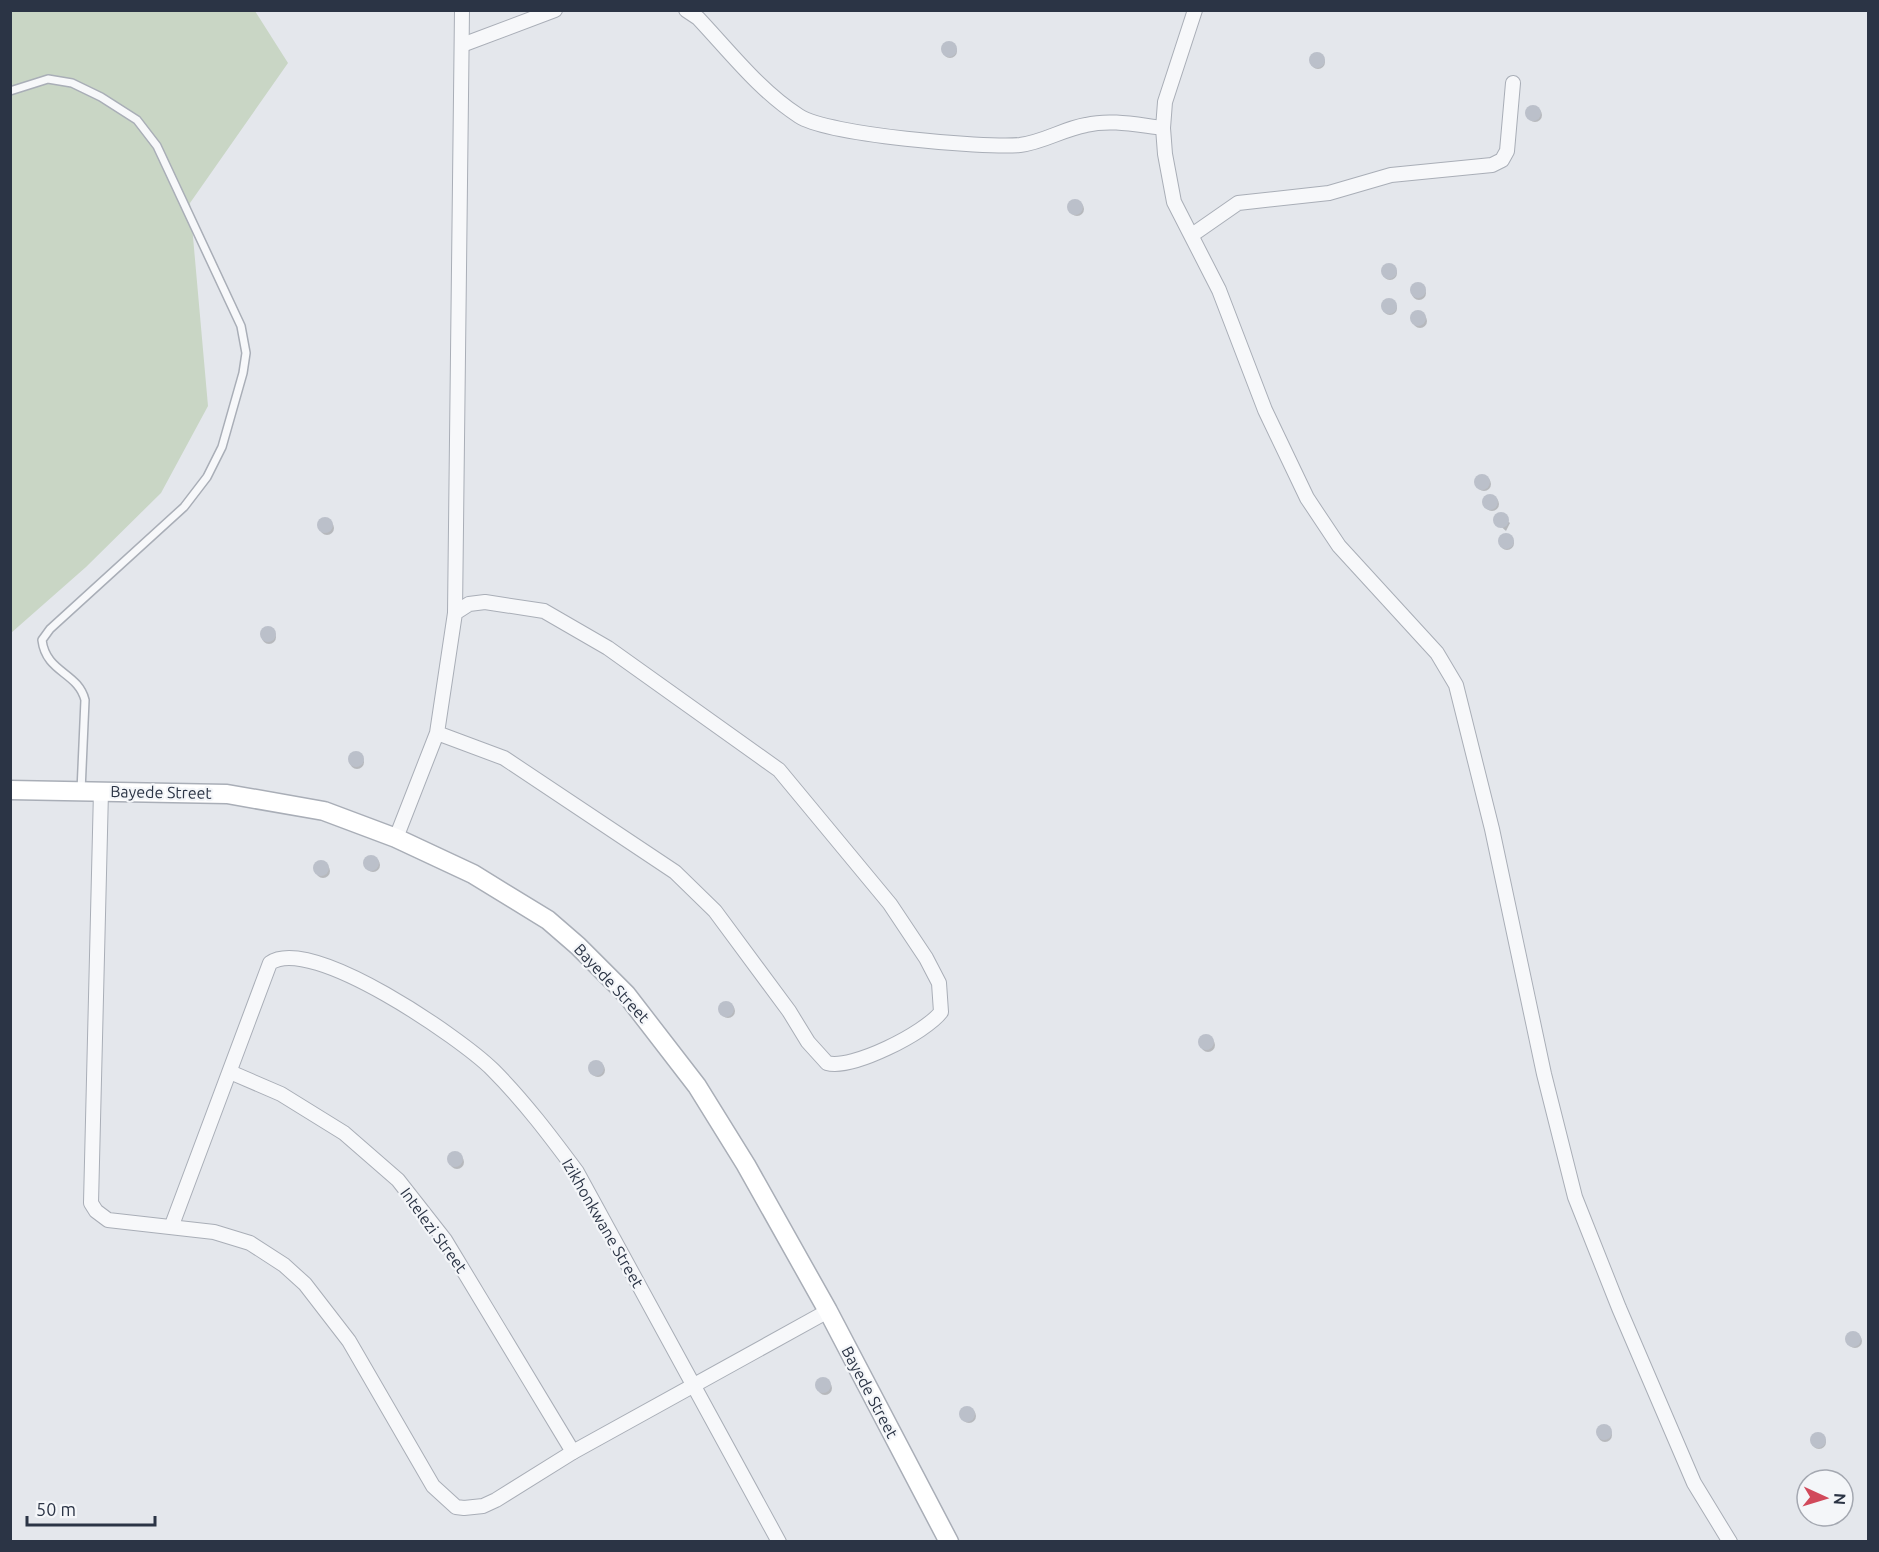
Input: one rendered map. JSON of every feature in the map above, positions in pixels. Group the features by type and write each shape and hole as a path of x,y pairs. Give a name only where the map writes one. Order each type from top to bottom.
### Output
{"street":[{"path":"396,838 437,733 455,613 462,10"},
{"path":"462,45 555,10"},
{"path":"686,10 698,18 766,91 813,124 927,141 999,146 1035,142 1084,125 1101,123 1163,128"},
{"path":"1195,10 1165,102 1163,128 1174,202 1219,290 1265,410 1307,498 1339,546 1437,653 1456,685 1492,829 1544,1074 1575,1197 1618,1308 1694,1483 1730,1542"},
{"path":"1192,235 1238,203 1329,193 1391,176 1492,165 1502,160 1507,151 1513,83"},
{"path":"437,733 504,758 675,872 715,911 789,1011 808,1042 827,1063 844,1064 890,1045 920,1031 940,1012 939,983 914,940 838,840 779,770 608,648 544,611 485,602 469,604 455,613"},
{"name":"Bayede Street","path":"10,790 227,794 286,802 324,811 396,838 473,874 548,920 626,994 696,1086 746,1165 828,1311 949,1542"},
{"path":"101,791 90,1194 96,1211 108,1220 172,1225 214,1232 250,1243 285,1265 305,1284 349,1341 433,1486 456,1507 472,1508 490,1503 573,1452 828,1311"},
{"name":"Izikhonkwane Street","path":"230,1072 265,968 278,958 298,959 326,966 377,988 466,1046 493,1070 548,1133 577,1172 779,1542"},
{"path":"172,1225 230,1072"},
{"name":"Intelezi Street","path":"230,1072 281,1094 344,1133 398,1180 445,1240 573,1452"}],"lane":[{"path":"10,91 48,79 72,83 101,97 137,120 157,146 241,326 245,345 243,373 234,409 222,447 207,477 184,507 50,629 42,640 43,651 49,662 83,692 85,700 81,791"}],"green space":[{"path":"11,11 255,11 288,63 190,203 208,406 161,493 86,567 11,633"}],"building":[{"path":"949,41 957,49 949,57 941,49"},
{"path":"1317,52 1325,60 1317,68 1309,60"},
{"path":"1533,105 1541,113 1533,121 1525,113"},
{"path":"1075,199 1083,207 1075,215 1067,207"},
{"path":"1389,263 1397,271 1389,279 1381,271"},
{"path":"1418,282 1426,290 1418,298 1410,290"},
{"path":"1389,298 1397,306 1389,314 1381,306"},
{"path":"1418,310 1426,318 1418,326 1410,318"},
{"path":"1482,474 1490,482 1482,490 1474,482"},
{"path":"1490,494 1498,502 1490,510 1482,502"},
{"path":"1501,512 1509,520 1501,528 1493,520"},
{"path":"325,517 333,525 325,533 317,525"},
{"path":"1506,533 1514,541 1506,549 1498,541"},
{"path":"268,626 276,634 268,642 260,634"},
{"path":"356,751 364,759 356,767 348,759"},
{"path":"371,855 379,863 371,871 363,863"},
{"path":"321,860 329,868 321,876 313,868"},
{"path":"726,1001 734,1009 726,1017 718,1009"},
{"path":"1206,1034 1214,1042 1206,1050 1198,1042"},
{"path":"596,1060 604,1068 596,1076 588,1068"},
{"path":"455,1151 463,1159 455,1167 447,1159"},
{"path":"1853,1331 1861,1339 1853,1347 1845,1339"},
{"path":"823,1377 831,1385 823,1393 815,1385"},
{"path":"967,1406 975,1414 967,1422 959,1414"},
{"path":"1604,1424 1612,1432 1604,1440 1596,1432"},
{"path":"1818,1432 1826,1440 1818,1448 1810,1440"}]}
